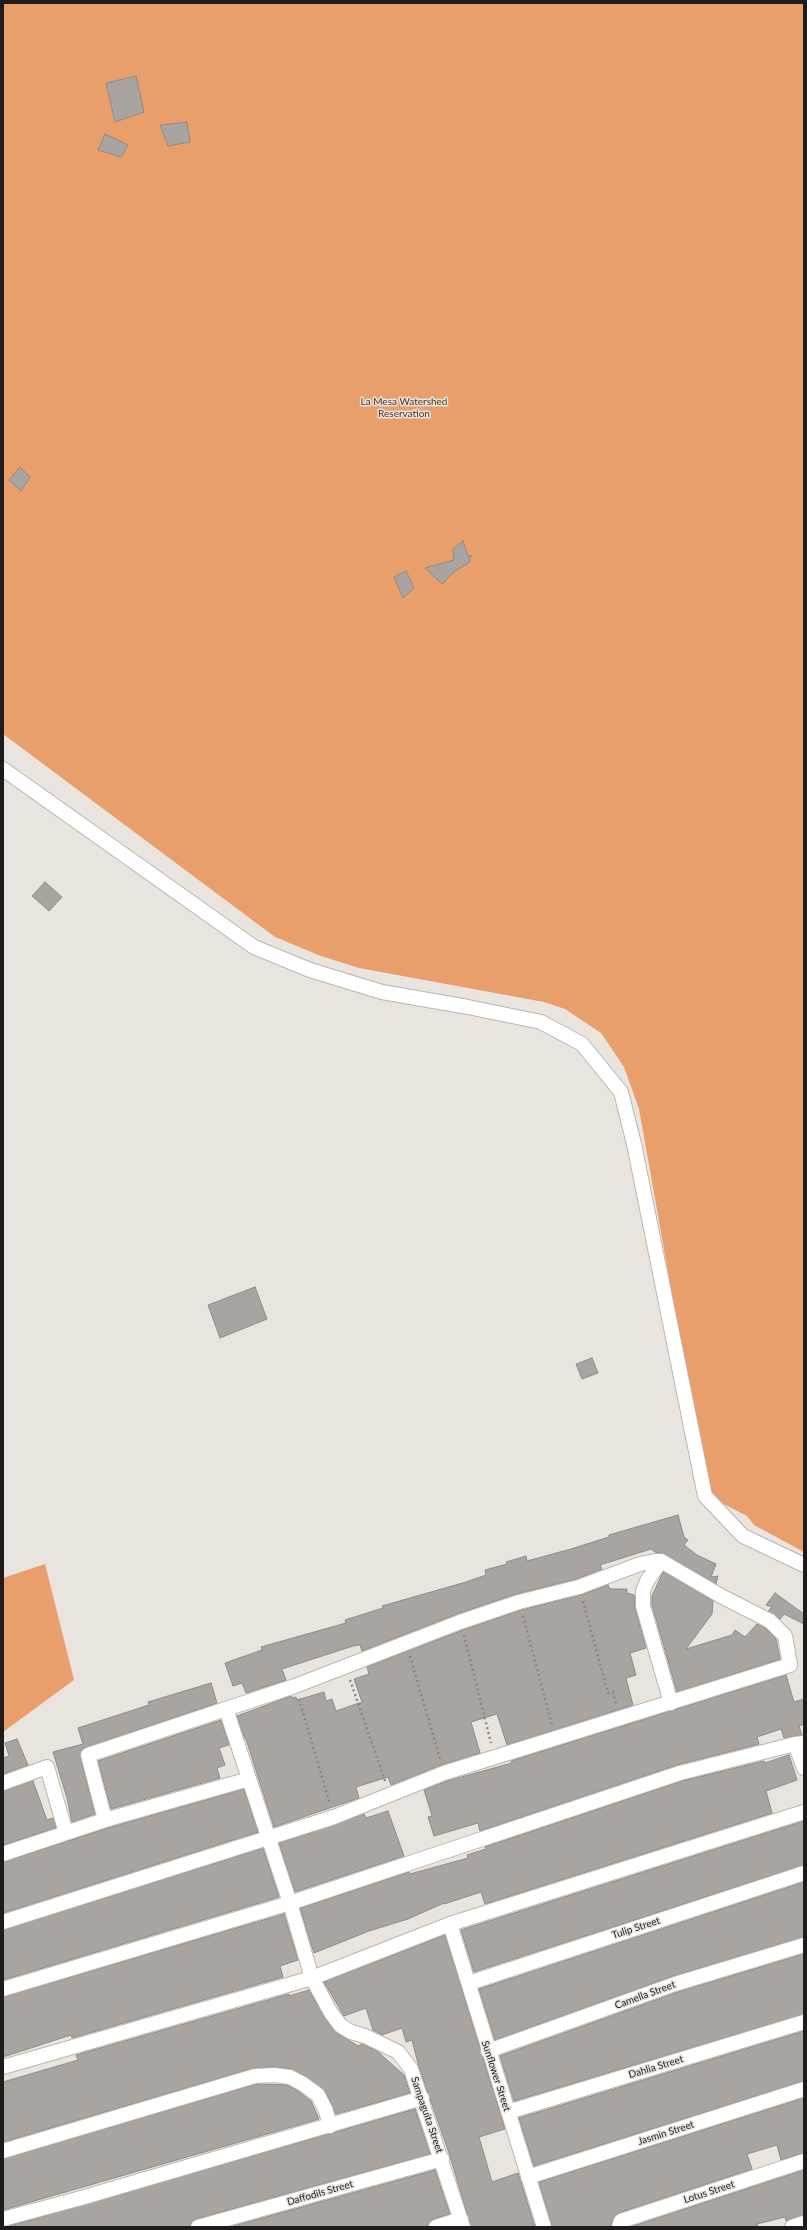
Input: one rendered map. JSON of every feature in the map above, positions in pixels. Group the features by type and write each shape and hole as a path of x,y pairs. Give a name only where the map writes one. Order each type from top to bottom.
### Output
{"street":[{"path":"3,769 254,947 310,970 382,992 468,1007 541,1022 582,1044 621,1092 634,1144 705,1496 743,1536 804,1565"},
{"path":"3,1922 334,1818 444,1773 790,1665 785,1636 770,1621 721,1596 661,1561 655,1560 640,1564 579,1587 519,1602 460,1622 295,1686 88,1755 105,1820"},
{"path":"661,1561 647,1580 643,1591 643,1606 670,1703"},
{"name":"Sampaguita Street","path":"226,1709 290,1903 312,1978 331,2013 341,2026 351,2032 366,2036 398,2052 411,2070 422,2098 462,2223"},
{"path":"3,1989 290,1903 680,1773 799,1743 804,1768"},
{"path":"3,1783 47,1767 66,1833"},
{"path":"3,1854 105,1820 250,1779"},
{"path":"3,2067 312,1978 450,1924 804,1812"},
{"name":"Tulip Street","path":"469,1983 804,1873"},
{"name":"Sunflower Street","path":"450,1924 469,1983 488,2051 544,2227"},
{"name":"Camella Street","path":"488,2051 675,1984 804,1946"},
{"name":"Dahlia Street","path":"508,2112 804,2022"},
{"path":"3,2151 255,2076 290,2077 303,2084 318,2095 326,2111 330,2126"},
{"name":"Jasmin Street","path":"528,2177 804,2089"},
{"path":"3,2219 330,2126 422,2098"},
{"name":"Daffodils Street","path":"198,2227 442,2159"},
{"name":"Lotus Street","path":"619,2227 621,2221 804,2161"},
{"path":"436,2227 462,2223"},
{"path":"792,2227 804,2223"}],"path":[{"path":"579,1587 608,1693 613,1692 619,1718"},
{"path":"519,1602 556,1737"},
{"path":"460,1622 495,1757"},
{"path":"406,1642 444,1773"},
{"path":"346,1666 389,1795"},
{"path":"295,1686 334,1818"}],"green space":[{"name":"La Mesa Watershed Reservation","path":"3,3 804,3 804,1552 754,1525 747,1516 708,1496 639,1109 624,1067 601,1033 565,1009 544,1002 359,968 321,956 275,937 3,734"},
{"path":"45,1564 74,1680 3,1732 3,1578"}],"building":[{"path":"136,76 144,112 115,122 106,83"},
{"path":"187,122 190,142 168,146 160,125"},
{"path":"105,134 128,145 121,157 98,150"},
{"path":"20,467 30,477 21,491 9,480"},
{"path":"463,541 468,556 472,556 469,558 470,562 455,571 442,584 425,568 454,560 453,549"},
{"path":"406,571 414,588 403,598 394,577"},
{"path":"45,882 62,897 49,911 32,896"},
{"path":"255,1287 267,1319 220,1338 208,1305"},
{"path":"592,1358 598,1373 582,1379 576,1364"},
{"path":"678,1515 684,1537 688,1540 684,1545 697,1555 716,1564 711,1577 718,1576 716,1584 665,1554 655,1552 651,1549 600,1565 602,1569 576,1579 516,1594 457,1614 362,1651 360,1645 353,1646 282,1669 286,1680 246,1693 242,1683 233,1686 225,1663 262,1650 261,1647 346,1623 345,1620 383,1608 382,1606 466,1582 486,1575 485,1570 507,1564 506,1562 526,1556 527,1561 571,1549 609,1537 609,1535"},
{"path":"663,1572 713,1601 712,1614 686,1649 732,1635 735,1630 745,1637 757,1624 765,1628 776,1639 780,1659 677,1692 652,1605 652,1596"},
{"path":"608,1585 610,1589 627,1589 627,1593 634,1595 635,1608 646,1648 630,1653 636,1675 626,1678 633,1705 507,1745 497,1714 471,1722 480,1753 441,1765 391,1785 388,1777 356,1787 359,1798 274,1827 246,1739 237,1716 291,1696 292,1698 296,1697 297,1700 324,1692 326,1701 332,1699 336,1711 362,1702 354,1679 369,1674 367,1667 463,1630 521,1610 581,1595"},
{"path":"775,1593 804,1614 804,1624 784,1614 780,1619 768,1611 772,1607 766,1605"},
{"path":"786,1675 794,1702 804,1699 804,1724 799,1726 802,1735 784,1738 781,1729 757,1737 759,1744 677,1765 480,1831 478,1823 434,1836 428,1817 432,1816 424,1790 447,1781 512,1763 511,1761"},
{"path":"211,1683 217,1703 82,1749 80,1757 95,1814 72,1822 67,1798 53,1752 83,1744 78,1728 149,1705 148,1702"},
{"path":"221,1720 229,1745 219,1748 225,1765 217,1768 220,1778 111,1809 98,1761"},
{"path":"17,1739 28,1765 3,1774 3,1758 9,1756 5,1743"},
{"path":"789,1755 797,1780 766,1791 772,1813 485,1904 481,1892 444,1903 408,1919 369,1931 314,1953 300,1908 409,1872 410,1874 468,1858 467,1855 486,1849 485,1847 682,1781 764,1761 765,1763"},
{"path":"33,1781 47,1820 53,1818 56,1828 3,1845 3,1791"},
{"path":"244,1789 258,1832 3,1913 3,1862 108,1828"},
{"path":"388,1811 404,1856 295,1892 279,1843 364,1814 366,1818"},
{"path":"804,1821 804,1865 474,1972 461,1930"},
{"path":"263,1848 279,1897 3,1980 3,1930"},
{"path":"804,1882 804,1937 673,1976 495,2040 479,1989"},
{"path":"284,1914 298,1960 280,1966 283,1977 72,2038 71,2035 3,2057 3,1997"},
{"path":"445,1935 505,2129 479,2137 492,2182 518,2173 535,2227 471,2227 450,2156 419,2067 412,2040 406,2042 402,2028 382,2035 373,2030 366,2008 344,2016 324,1982"},
{"path":"804,1954 804,2014 514,2101 500,2056 678,1992"},
{"path":"309,1990 324,2017 334,2031 358,2046 362,2044 377,2051 404,2075 410,2093 336,2114 325,2091 307,2077 291,2069 274,2067 254,2068 3,2142 3,2082 78,2060 76,2055 289,1994 289,1996"},
{"path":"804,2031 804,2081 534,2166 519,2118"},
{"path":"256,2084 287,2085 298,2091 311,2101 319,2119 3,2210 3,2159"},
{"path":"804,2098 804,2153 781,2160 777,2145 747,2154 752,2169 618,2213 613,2218 611,2227 552,2227 539,2182"},
{"path":"415,2109 430,2154 196,2219 192,2221 190,2227 6,2227"},
{"path":"435,2170 450,2214 433,2219 428,2225 423,2227 230,2227"},
{"path":"804,2170 804,2215 786,2221 785,2217 757,2224 758,2227 630,2227"}]}
